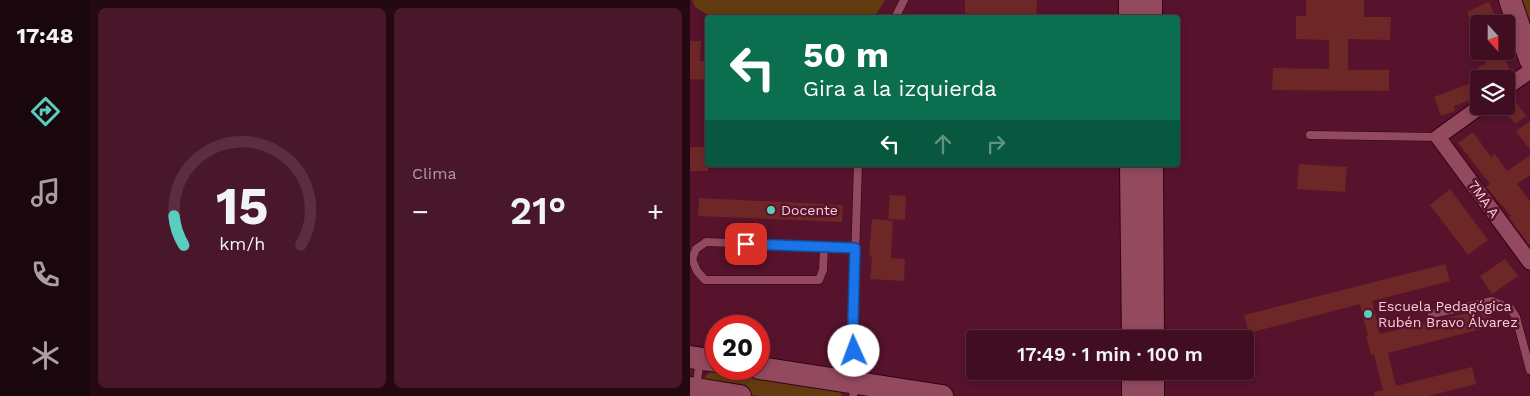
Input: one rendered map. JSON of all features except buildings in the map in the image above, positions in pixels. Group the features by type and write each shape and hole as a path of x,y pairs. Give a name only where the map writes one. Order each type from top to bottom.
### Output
{"street":[{"path":"1130,0 1130,15"},
{"path":"1151,0 1152,15"},
{"path":"1510,0 1530,59"},
{"path":"1515,82 1530,71"},
{"path":"1438,137 1470,114"},
{"name":"7MA A","path":"1438,137 1530,262"},
{"path":"1131,167 1133,330"},
{"path":"1152,167 1153,330"},
{"path":"770,370 854,389 942,396"},
{"path":"1133,380 1134,396"},
{"path":"1153,380 1153,396"},
{"path":"694,391 740,396"}],"lane":[{"path":"896,15 904,0"},
{"path":"1310,135 1438,137"},
{"path":"854,389 853,320 858,167"},
{"path":"824,247 823,270 819,280 705,280 697,271 692,259 696,249 706,242 855,248"},
{"path":"1432,314 1492,301 1510,308 1516,317 1530,370"},
{"path":"694,391 702,359"}],"shaded area":[{"path":"692,0 885,0 877,13 874,15 708,15 695,7"},
{"path":"1521,0 1530,0 1530,34"},
{"path":"704,378 705,380 770,379 839,390 842,396 759,396 707,389"}],"place":[{"name":"Docente","path":"771,210"},
{"name":"Escuela Pedagógica Rubén Bravo Álvarez","path":"1368,314"}],"route":[{"path":"746,244 855,248 854,351"}]}
